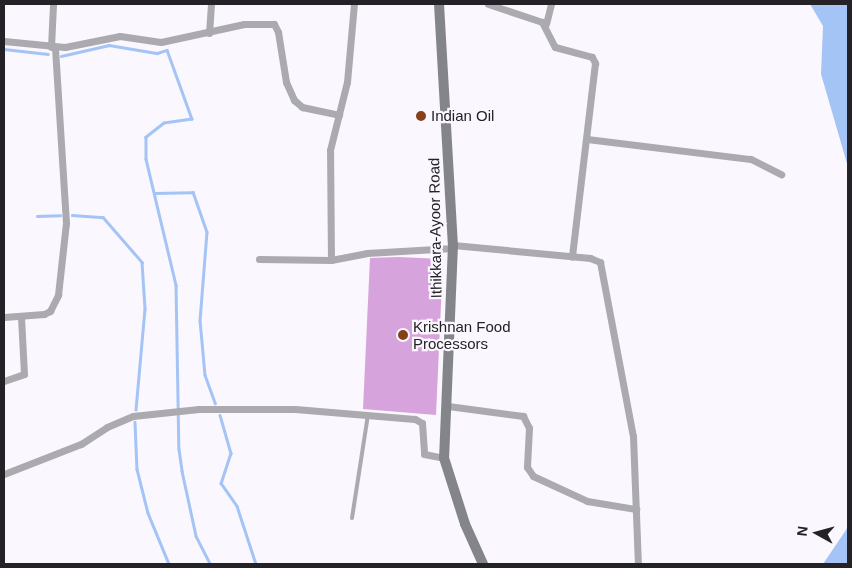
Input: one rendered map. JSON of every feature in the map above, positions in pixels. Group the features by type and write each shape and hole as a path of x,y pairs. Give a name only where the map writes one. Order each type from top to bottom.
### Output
{"main road":[{"name":"Ithikkara-Ayoor Road","path":"439,4 453,246 448,406 444,458 466,524 483,564"}],"street":[{"path":"4,318 22,317 50,311 59,286 66,223 53,47 53,4"},
{"path":"209,33 211,4"},
{"path":"331,260 330,150 347,82 354,4"},
{"path":"488,4 546,24"},
{"path":"551,4 546,24 555,47 592,57 595,63 572,256"},
{"path":"4,41 53,47 76,46 106,37 161,42 256,22 274,24 278,32 286,82 294,100 302,107 339,115"},
{"path":"587,140 751,159 781,174"},
{"path":"258,259 331,260 367,253 453,246 596,259 603,267 634,436 638,564"},
{"path":"4,382 24,374 22,317"},
{"path":"448,406 523,416 529,428 527,467 533,476 587,501 636,509"},
{"path":"4,474 81,444 120,421 179,411 295,409 419,420 424,454 444,458"}],"lane":[{"path":"352,518 368,415"}],"water":[{"path":"810,4 848,4 848,167 821,74 823,26"},
{"path":"848,525 848,564 823,564 846,530"}],"building":[{"name":"Krishnan Food Processors","path":"370,258 443,259 436,415 363,409"}],"waterway":[{"path":"61,56 109,45 157,53 167,50 192,119 164,123 146,137 146,159 176,285 179,449 182,471 196,536 210,564"},
{"path":"4,49 48,54"},
{"path":"154,193 193,192 207,232 200,320 205,375 215,403"},
{"path":"37,216 60,215"},
{"path":"72,215 103,217 142,262 145,309 136,410"},
{"path":"220,415 231,453 221,483 237,506 256,564"},
{"path":"135,422 137,469 148,513 169,564"}],"place":[{"name":"Indian Oil","path":"421,116"},
{"name":"Krishnan Food Processors","path":"403,335"}]}
